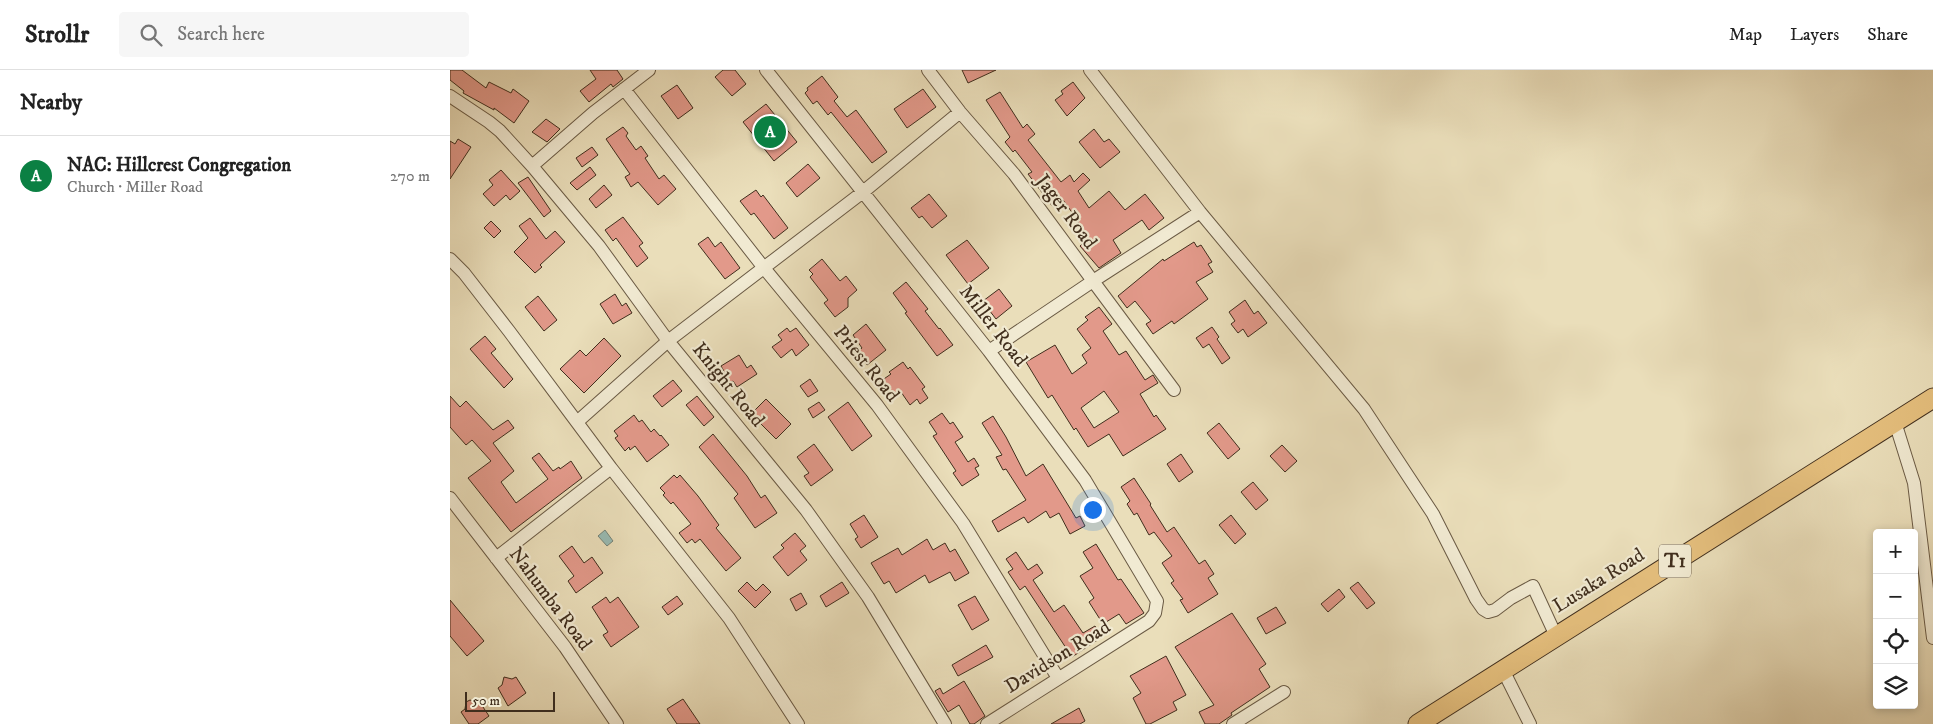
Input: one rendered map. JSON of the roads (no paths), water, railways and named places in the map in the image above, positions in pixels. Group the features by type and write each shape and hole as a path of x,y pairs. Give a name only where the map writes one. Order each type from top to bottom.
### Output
{"highway":[{"name":"Lusaka Road","path":"1418,724 1933,398"}],"street":[{"path":"532,166 593,113 649,70"},
{"name":"Miller Road","path":"766,70 989,351 1085,480 1153,591 1157,601 1155,613 1149,622"},
{"name":"Jager Road","path":"928,70 960,112 1014,174 1093,281 989,351"},
{"path":"1090,70 1200,212 1364,409 1433,514 1472,592 1483,608 1488,612 1496,610 1510,598 1533,586 1556,636"},
{"name":"Priest Road","path":"624,89 764,268 877,405 963,523 1058,678"},
{"name":"Knight Road","path":"450,96 489,122 532,166 599,246 668,341 806,510 868,597 945,724"},
{"path":"577,422 668,341 863,192 960,112"},
{"path":"1174,390 1093,281 1200,212"},
{"path":"450,258 498,316 611,468 729,618 798,724"},
{"path":"1895,422 1914,483 1933,638"},
{"path":"496,558 611,468"},
{"name":"Nahumba Road","path":"450,498 564,647 618,724"},
{"name":"Davidson Road","path":"987,724 1149,622"},
{"path":"1503,670 1530,724"},
{"path":"1240,722 1284,692"}],"water":[{"path":"605,530 613,541 607,546 598,536"}],"place":[{"name":"NAC: Hillcrest Congregation","path":"770,132"}]}
